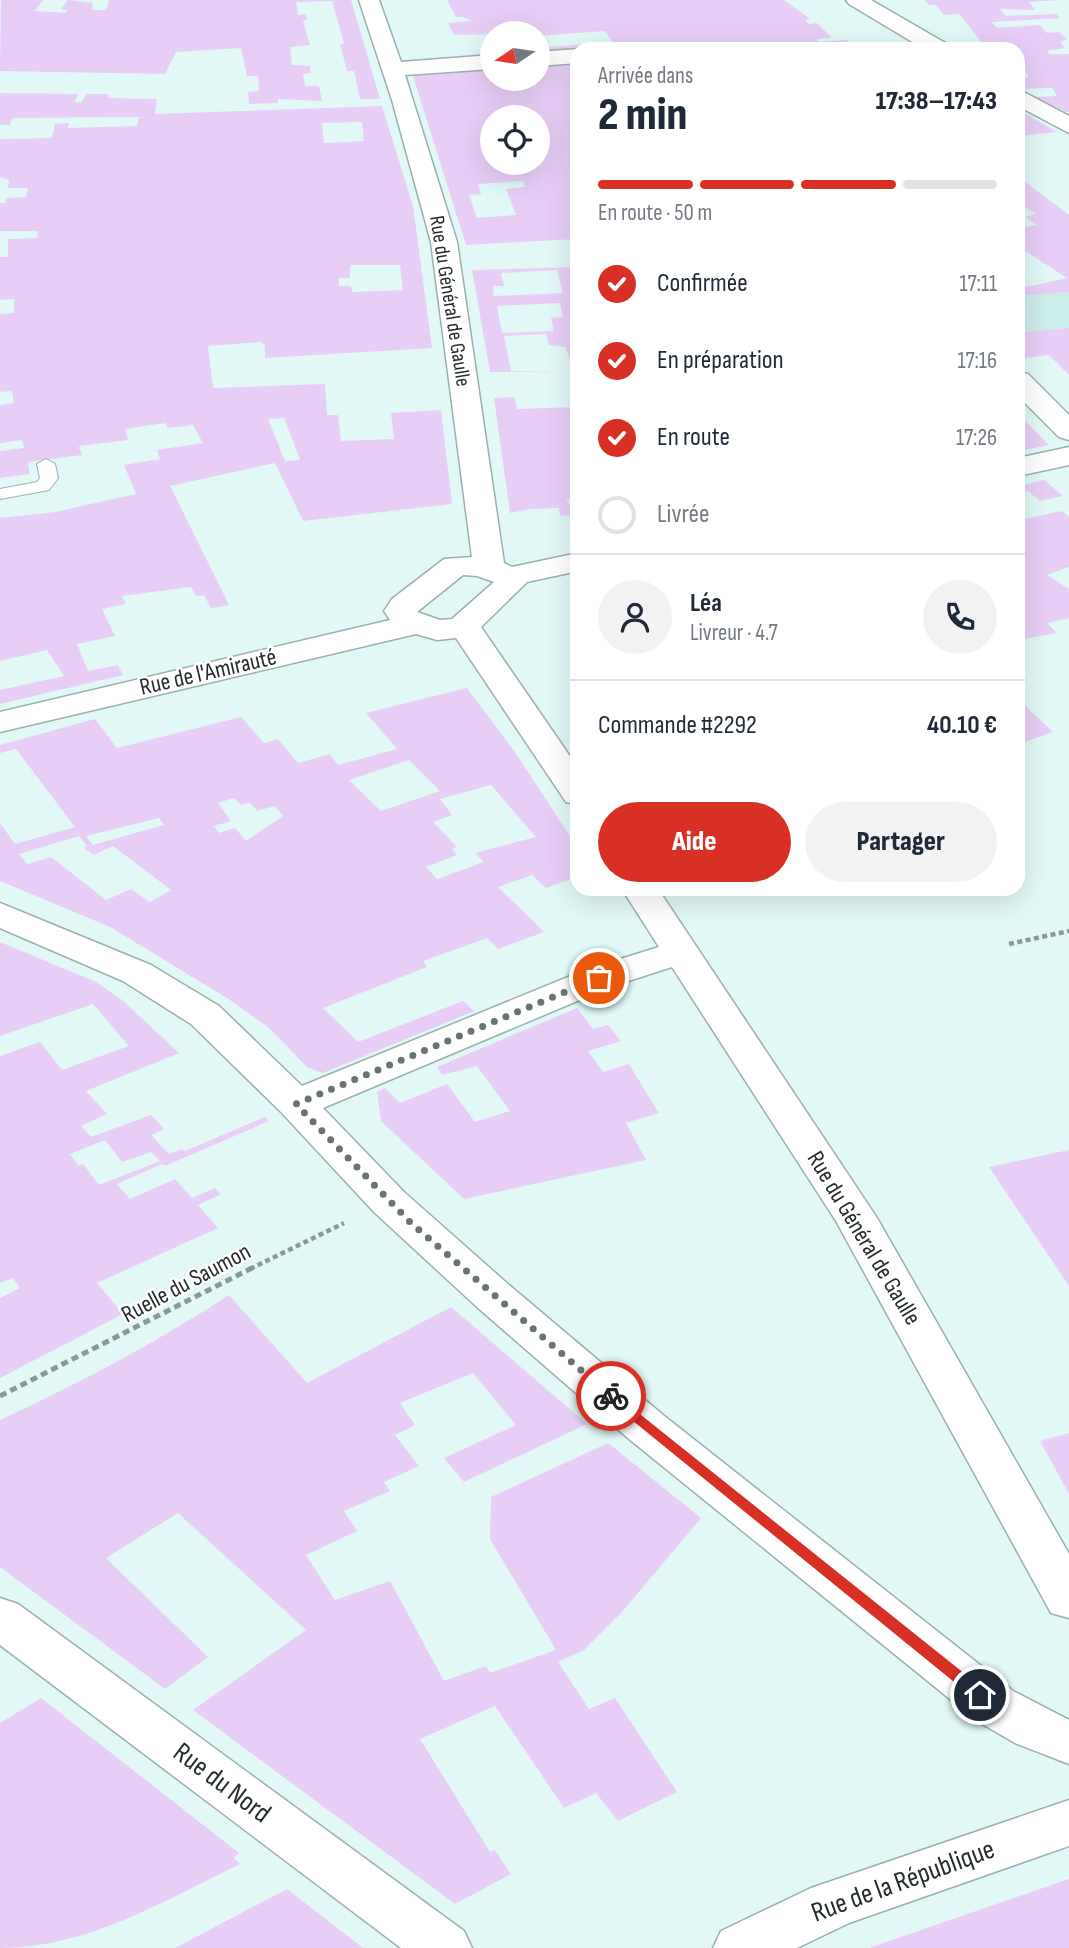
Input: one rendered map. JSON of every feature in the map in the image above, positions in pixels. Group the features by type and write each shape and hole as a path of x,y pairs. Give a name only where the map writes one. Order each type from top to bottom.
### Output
{"street":[{"name":"Rue du Général de Gaulle","path":"369,0 444,242 499,573"},
{"path":"856,0 927,42"},
{"path":"550,58 570,57"},
{"path":"391,69 480,63"},
{"path":"1025,100 1069,126"},
{"path":"1025,387 1069,431"},
{"path":"1025,465 1069,456"},
{"path":"499,573 570,563"},
{"path":"459,565 499,573 511,580 510,585 464,626 441,631 416,624 400,614 401,608 445,571 459,565"},
{"name":"Rue de l'Amirauté","path":"0,722 416,624"},
{"path":"464,626 570,784"},
{"name":"Rue du Général de Gaulle","path":"645,896 856,1217 1069,1599"},
{"path":"0,914 137,973 185,1001 221,1029 389,1202 493,1296 646,1427 995,1706 1033,1728 1069,1743"},
{"path":"296,1104 599,978 638,964 683,953"},
{"name":"Rue du Nord","path":"0,1618 444,1948"},
{"name":"Rue de la République","path":"741,1948 831,1905 1069,1823"}],"lane":[{"path":"0,494 44,486 49,478 46,464"}],"path":[{"path":"1009,944 1069,931"},
{"name":"Ruelle du Saumon","path":"0,1396 121,1337 224,1280 389,1202"}],"shaded area":[{"path":"1,0 43,0 35,11 66,13 67,10 61,9 68,0 93,3 92,10 106,10 109,0 351,0 380,99 360,99 354,71 347,71 340,44 344,43 332,1 296,2 298,15 306,14 307,20 303,21 310,45 290,47 292,65 310,66 311,73 303,74 305,86 319,86 322,101 278,99 278,103 249,104 248,92 259,91 258,76 247,76 241,48 176,52 165,74 0,71"},
{"path":"447,0 784,0 810,19 805,20 809,24 817,23 832,38 817,39 818,42 612,42 605,31 550,35 550,21 480,21 480,34 454,35 448,23 472,21 456,17"},
{"path":"925,0 1063,0 1029,2 1035,10 1000,9 1006,16 1056,14 1060,18 992,22 997,28 1040,25 1047,33 1059,32 1067,39 1060,42 1065,48 1047,51 1050,54 1069,54 1069,113 1033,97 1057,96 1052,88 1025,89 1025,77 1029,77 1025,72 1025,42 982,42 959,14 944,15 936,5 929,5"},
{"path":"847,40 849,42 818,42"},
{"path":"570,45 570,52 550,53 550,47"},
{"path":"570,62 570,239 466,245 412,73 480,68 480,91 550,91 550,63","holes":["523,181 525,187 506,189 516,215 477,218 469,195 481,194 478,184"]},
{"path":"0,93 78,94 75,102 82,102 86,94 109,94 108,98 157,99 155,114 382,106 413,206 432,348 265,358 265,345 260,342 208,346 213,388 325,384 327,415 338,415 341,441 394,439 391,413 441,410 452,504 303,521 275,463 170,486 229,605 211,608 204,595 196,596 191,587 122,596 126,604 102,609 115,636 77,644 88,671 118,665 123,675 0,704 0,690 64,676 47,650 0,661 0,518 55,512 136,494 124,465 160,459 157,450 203,443 193,425 168,428 165,423 125,429 128,440 79,446 82,455 28,462 30,474 0,478 0,451 24,448 22,440 0,443 0,405 14,403 12,391 0,392 0,314 14,313 14,299 0,300 0,257 8,257 8,239 37,238 38,231 0,231 0,203 5,203 6,198 26,197 28,188 8,188 9,180 0,177 0,139 52,138 55,124 69,123 68,128 137,126 139,118 145,117 12,118 10,125 0,125","holes":["362,122 364,141 324,143 322,123","350,265 400,265 403,290 352,292 351,286 339,286 339,278 350,278","284,418 300,460 285,461 268,419"]},
{"path":"1025,113 1057,132 1025,135"},
{"path":"1025,182 1069,215 1069,292 1025,296 1025,286 1067,278 1025,251 1025,227 1037,225 1025,217 1036,214 1025,207"},
{"path":"570,267 570,359 566,347 549,345 546,334 504,336 511,371 570,371 490,372 472,270","holes":["557,270 563,293 494,296 493,286 504,286 501,273","560,303 563,317 551,318 554,331 502,333 497,306"]},
{"path":"1069,292 1069,339 1025,343 1025,296"},
{"path":"1069,328 1069,375 1049,355 1025,358 1025,332"},
{"path":"515,397 517,409 570,407 570,499 566,500 570,505 570,515 560,516 559,508 510,513 494,398"},
{"path":"1025,420 1049,445 1025,450"},
{"path":"1044,480 1063,496 1040,501 1028,491 1025,492 1025,485"},
{"path":"1062,511 1069,517 1069,567 1047,575 1069,589 1069,618 1047,623 1057,633 1025,639 1025,519"},
{"path":"467,688 517,755 570,836 570,879 546,888 532,875 498,887 544,932 498,949 487,938 423,961 427,967 323,1008 358,1042 463,1001 474,1011 323,1073 307,1067 269,1028 227,998 110,927 0,881 0,823 15,844 75,827 16,749 0,753 0,745 95,719 117,748 241,717 264,743 278,739 298,763 330,754 338,765 397,749 366,713","holes":["409,760 440,791 381,811 349,780","491,785 536,837 475,853 484,862 437,879 426,867 457,855 452,849 457,847 433,822 452,815 440,799","234,798 241,805 250,803 257,811 275,806 283,816 246,841 235,828 219,833 214,826 231,821 218,803","159,818 164,825 93,845 86,836","79,836 87,846 84,848 94,855 113,846 171,890 150,902 131,889 106,900 51,857 27,864 19,854"]},
{"path":"1025,706 1053,732 1025,742"},
{"path":"0,942 96,982 122,1000 179,1053 86,1091 107,1114 81,1126 91,1137 151,1115 164,1129 151,1135 169,1154 182,1149 185,1151 265,1117 269,1121 117,1184 130,1199 175,1179 192,1198 215,1188 221,1194 198,1205 218,1228 97,1283 123,1314 0,1378 0,1298 20,1288 13,1278 0,1283 0,1056 40,1042 62,1070 129,1046 93,1004 0,1036","holes":["105,1140 122,1162 151,1152 160,1161 99,1185 83,1164 78,1165 70,1154"]},
{"path":"577,1008 593,1029 608,1025 621,1041 588,1051 603,1072 629,1064 659,1113 626,1123 646,1160 464,1199 381,1121 377,1092 385,1088 400,1103 447,1084 475,1122 510,1111 477,1066 442,1075 437,1067"},
{"path":"1069,1150 1069,1286 989,1167"},
{"path":"229,1295 307,1383 451,1307 587,1424 464,1482 444,1458 516,1425 473,1373 400,1403 415,1425 395,1435 419,1466 384,1482 390,1491 344,1511 357,1531 306,1555 335,1600 390,1581 444,1681 486,1666 490,1673 556,1650 490,1539 491,1497 608,1443 701,1518 622,1612 584,1650 558,1662 589,1709 615,1698 677,1792 618,1821 596,1793 564,1808 495,1706 420,1739 490,1852 495,1850 511,1874 455,1904 193,1710 306,1630 178,1513 106,1558 208,1657 165,1689 0,1567 0,1420 117,1362"},
{"path":"1069,1433 1069,1494 1040,1441"},
{"path":"41,1698 239,1853 234,1858 240,1864 154,1907 94,1931 32,1946 0,1948 0,1723"},
{"path":"1069,1879 1069,1948 869,1948"},
{"path":"287,1889 363,1948 175,1948"}],"way so far":[{"path":"599,978 296,1104 411,1223 611,1396"}],"route":[{"path":"611,1396 980,1695"}]}
